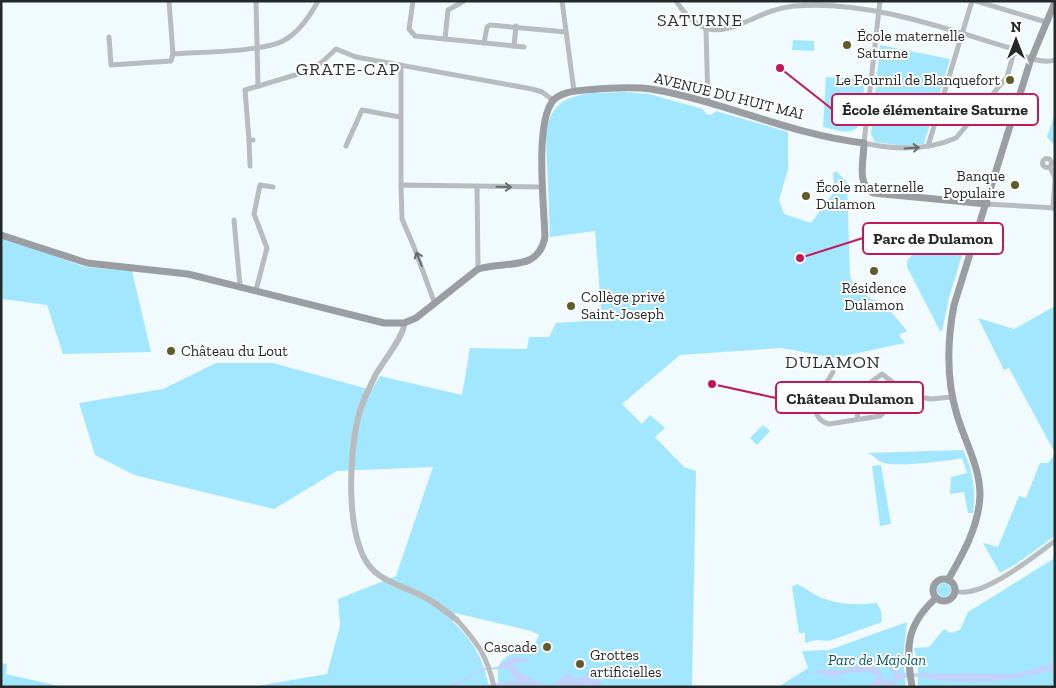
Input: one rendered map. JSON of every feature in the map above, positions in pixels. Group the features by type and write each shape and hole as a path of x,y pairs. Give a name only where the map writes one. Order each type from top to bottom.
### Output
{"main road":[{"path":"948,580 973,531 980,496 976,468 952,397 948,361 954,306 1032,58 1055,2"},
{"name":"AVENUE DU HUIT MAI","path":"553,100 574,92 620,88 650,89 818,133 864,143"},
{"path":"1,235 87,263 188,274 256,290 372,322 404,323 416,318 478,269 522,262 538,255 543,248 545,237 542,128 545,115 553,100"},
{"path":"864,143 863,181 866,188 873,193 986,204"},
{"path":"941,580 948,580 953,584 955,591 949,600 942,601 936,598 933,591 935,584 941,580"},
{"path":"912,684 909,667 910,638 915,622 936,598"}],"street":[{"path":"109,37 111,65 171,61 169,1"},
{"path":"256,1 258,86"},
{"path":"172,54 274,44 288,38 300,27 318,1"},
{"path":"413,1 411,34 524,46"},
{"path":"445,39 448,10 464,1"},
{"path":"562,1 574,92"},
{"path":"676,1 694,22 706,30 722,30 780,8 810,5 878,10 962,33 1010,48 1014,52 1032,58 1055,60"},
{"path":"777,1 780,8"},
{"path":"864,143 880,1"},
{"path":"928,146 972,1"},
{"path":"976,1 1046,22"},
{"path":"484,43 487,28 490,25 566,32"},
{"path":"514,46 516,26"},
{"path":"706,30 708,104"},
{"path":"250,166 251,140 245,92 248,88 305,72 321,63 336,49 356,58 532,89 542,92 553,100"},
{"name":"AVENUE DU HUIT MAI","path":"864,143 901,149 928,146 956,138 1006,77 1014,52"},
{"path":"401,65 402,219 435,304"},
{"path":"346,146 362,110 400,117"},
{"path":"986,204 1054,208 1055,179 1050,167"},
{"path":"256,290 267,248 255,211 260,185 274,187"},
{"path":"401,185 543,187"},
{"path":"477,186 478,269"},
{"path":"234,220 240,286"},
{"path":"404,323 405,327 399,338 376,374 358,417 350,472 356,538 366,563 375,572 391,583 425,597 457,620 475,640 490,668 493,684"},
{"path":"833,372 814,405 817,416 822,422 829,424 880,416 888,408 890,398 898,393 931,399 952,397"},
{"path":"871,382 882,374 910,396"},
{"path":"858,418 856,409 862,392"},
{"path":"955,591 968,593 979,589 1016,568 1055,540"}],"green space":[{"path":"793,40 814,41 814,51 792,50"},
{"path":"880,45 950,59 924,144 905,146 875,142 871,134"},
{"path":"826,77 865,79 861,121 854,130 845,132 823,127"},
{"path":"623,92 649,94 703,109 706,114 711,115 716,111 788,132 788,169 779,200 784,214 811,223 835,191 833,174 836,171 847,182 850,277 856,288 871,299 883,302 907,331 899,335 905,343 834,358 782,348 680,355 622,404 642,424 650,415 665,428 655,437 684,467 696,471 692,687 499,687 498,669 500,663 509,655 533,648 539,635 531,631 455,613 453,622 477,652 489,687 251,687 327,674 340,626 338,599 396,576 433,467 337,471 274,509 134,475 95,455 79,403 163,389 216,363 273,363 372,390 380,376 462,395 470,348 527,349 529,337 549,337 556,323 602,320 595,231 550,237 546,135 549,120 555,109 563,102 584,94"},
{"path":"1055,113 1055,143 1053,144 1047,137"},
{"path":"971,225 949,298 942,331 940,331 907,267 907,261 911,256"},
{"path":"1,237 85,267 132,271 151,352 63,354 47,305 2,299 1,302"},
{"path":"1055,306 1055,453 1009,368 1004,370 978,318 1014,329"},
{"path":"763,425 770,431 757,445 750,438"},
{"path":"963,450 973,480 973,513 968,513 964,492 950,494 951,477 967,473 962,458 922,463 890,464 882,462 867,453"},
{"path":"1055,454 1055,536 1000,573 983,543 998,547 1019,496 1026,498 1040,463 1048,463"},
{"path":"881,465 891,524 880,526 872,466"},
{"path":"1055,558 1055,687 918,687 918,669 914,648 929,647 944,629 951,633 960,630 968,612"},
{"path":"941,583 947,583 951,590 947,597 941,597 937,593 937,587"},
{"path":"797,584 831,601 851,604 877,603 881,611 882,622 829,641 816,640 805,643 805,633 799,633 792,587"},
{"name":"Parc de Majolan","path":"907,622 903,659 906,687 778,687 808,668 802,651 829,650"},
{"path":"1,663 7,664 6,674 63,687 1,687"}],"shaded area":[{"path":"883,655 888,657 901,673 1013,674 1055,663 1055,669 1015,679 988,681 961,682 912,677 898,681 892,687 869,687 877,677 874,674 865,672 846,673 835,678 819,674 817,670 841,670 855,666 867,666","holes":["884,659 895,675 894,680 884,680 878,665"]},
{"path":"512,657 527,658 527,661 515,664 514,667 524,675 551,687 474,687 517,680 505,667 481,671 456,685 447,687 483,668 497,667"},
{"path":"590,672 605,687 551,687 566,673 578,679"}],"waterway":[{"path":"1048,671 1055,670"},
{"path":"792,687 812,672 819,673"}],"place":[{"name":"École maternelle Saturne","path":"847,45"},
{"name":"École élémentaire Saturne","path":"780,68"},
{"name":"Le Fournil de Blanquefort","path":"1010,80"},
{"name":"Banque Populaire","path":"1015,185"},
{"name":"École maternelle Dulamon","path":"806,196"},
{"name":"Parc de Dulamon","path":"800,258"},
{"name":"Résidence Dulamon","path":"874,271"},
{"name":"Collège privé Saint-Joseph","path":"571,306"},
{"name":"Château du Lout","path":"171,351"},
{"name":"Château Dulamon","path":"712,384"},
{"name":"Cascade","path":"547,647"},
{"name":"Grottes artificielles","path":"580,664"}],"district":[{"name":"SATURNE","path":"700,20"},
{"name":"GRATE-CAP","path":"348,69"},
{"name":"DULAMON","path":"833,362"}]}
